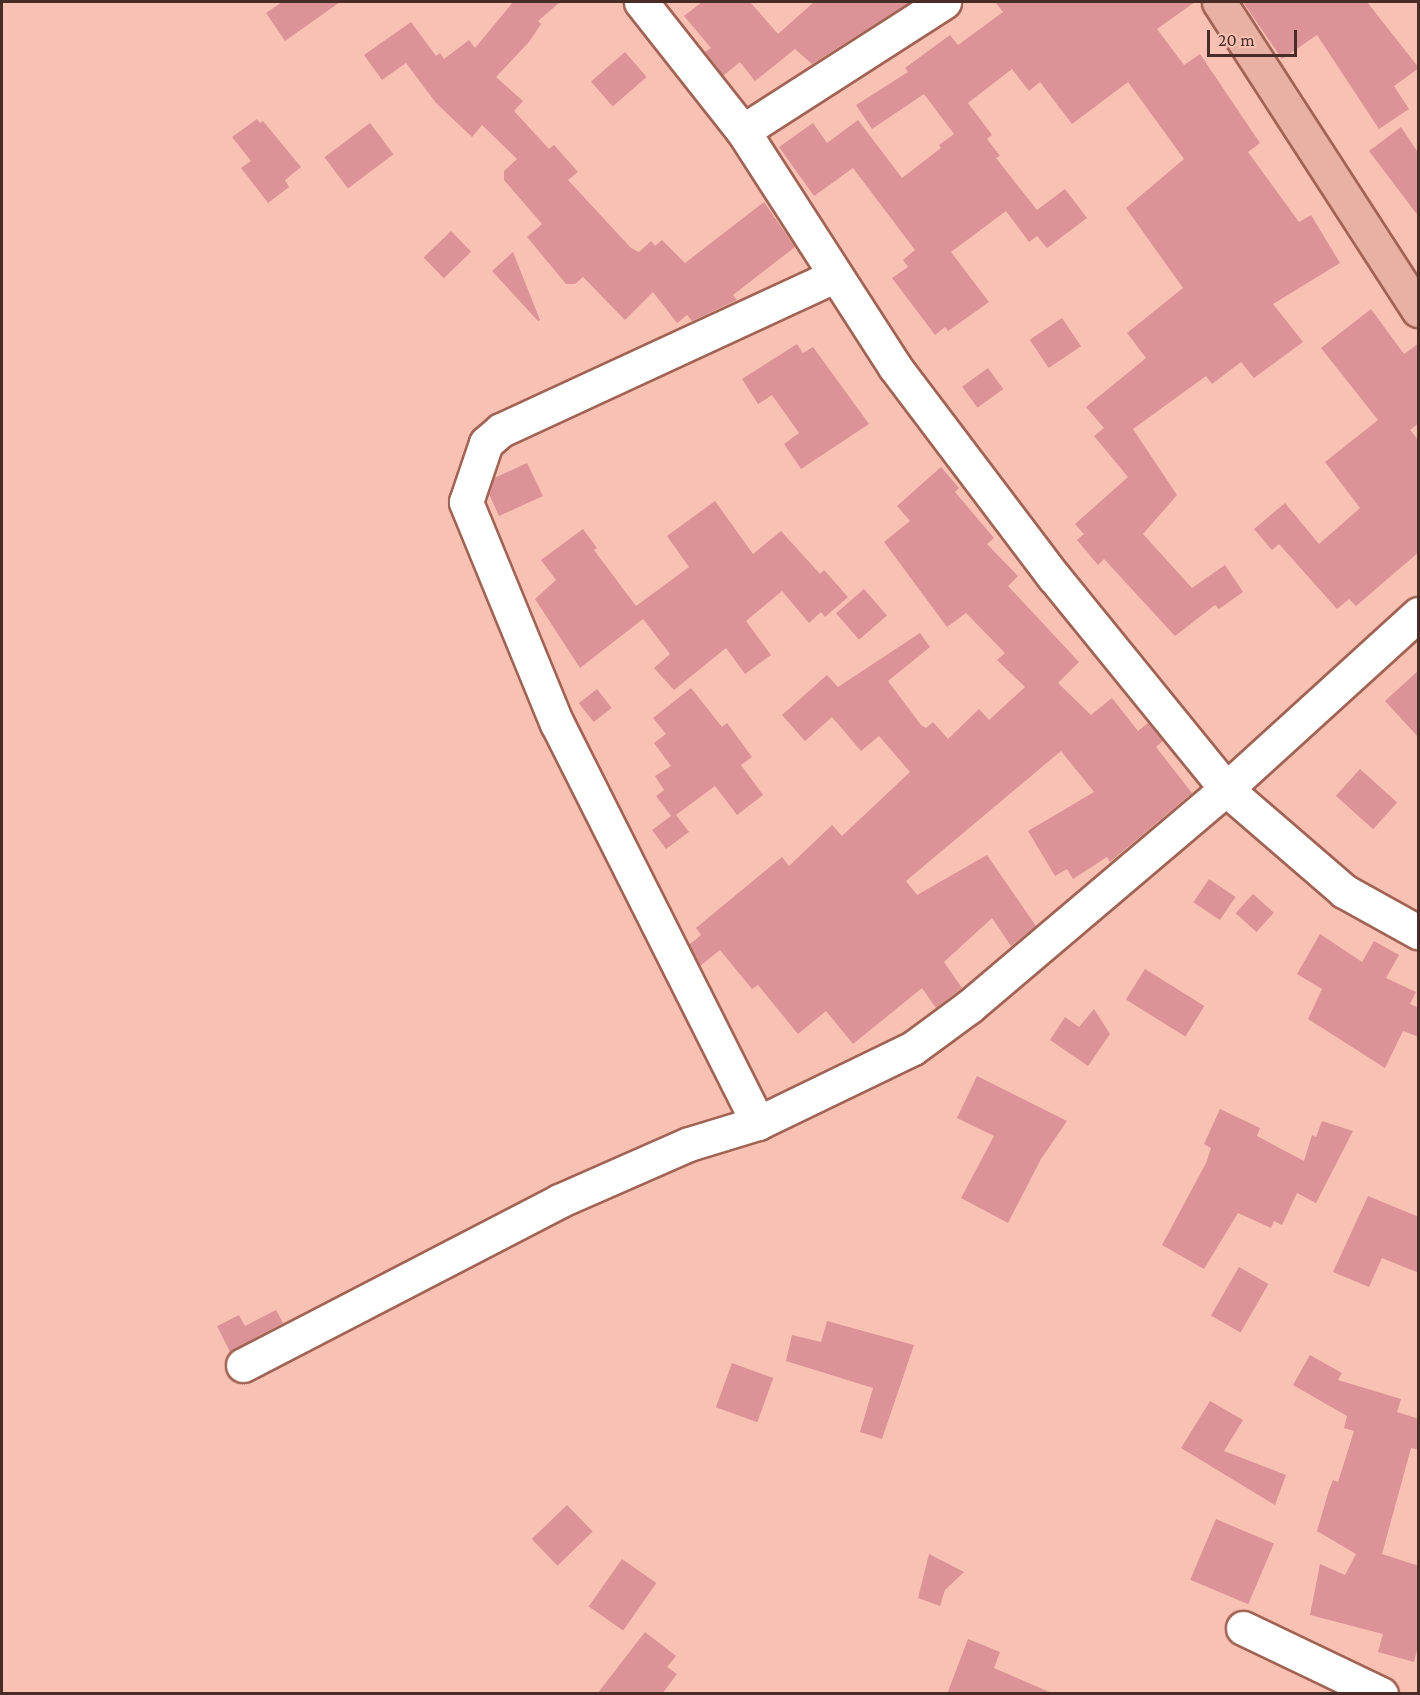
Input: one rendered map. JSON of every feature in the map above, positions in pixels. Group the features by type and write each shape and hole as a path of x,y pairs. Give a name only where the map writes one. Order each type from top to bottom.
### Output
{"main road":[{"path":"1219,2 1419,310"}],"street":[{"path":"641,2 743,131 834,276 895,367 1054,577 1226,789 1344,891 1419,932"},
{"path":"743,131 944,2"},
{"path":"758,1123 557,724 466,502 486,443 501,430 834,276"},
{"path":"243,1365 560,1201 688,1144 758,1123 913,1048 970,1006 1226,789 1419,614"},
{"path":"1243,1628 1381,1694"}],"building":[{"path":"282,2 340,2 285,41 266,13"},
{"path":"513,2 560,2 538,21 541,24 529,42 496,77 523,101 514,111 549,149 554,145 578,172 568,180 631,248 639,252 651,241 655,246 662,240 685,263 764,202 795,247 733,295 737,300 692,321 687,315 677,323 653,292 625,320 583,277 575,284 566,284 527,237 542,224 504,180 504,171 517,159 482,125 472,137 436,103 406,63 382,80 364,55 411,22 436,56 440,53 444,59 469,40 475,48"},
{"path":"702,2 750,2 778,34 814,2 910,2 812,64 795,49 755,81 740,62 723,76 705,52 711,48 684,16"},
{"path":"995,2 1195,2 1157,29 1184,65 1200,54 1260,143 1248,152 1299,222 1311,215 1340,263 1273,304 1303,342 1254,378 1241,362 1212,384 1206,376 1133,429 1177,495 1143,534 1192,588 1225,565 1243,592 1219,609 1215,605 1175,636 1104,559 1098,565 1077,540 1084,534 1075,524 1128,477 1094,436 1104,428 1086,407 1146,358 1127,333 1183,288 1126,208 1184,159 1128,82 1072,124 1040,82 1029,91 1012,69 968,103 992,135 987,139 1000,156 996,158 1037,210 1065,189 1087,218 1047,248 1037,236 1029,242 1006,211 951,252 989,302 948,331 945,327 935,335 892,278 908,267 903,260 915,250 853,168 814,196 779,147 813,123 827,143 858,120 902,178 941,148 939,145 954,134 924,94 872,129 856,105 908,72 905,68 950,35 958,45 1003,12"},
{"path":"1243,2 1367,2 1419,68 1394,86 1409,109 1379,129 1317,35 1282,59"},
{"path":"625,52 647,77 613,106 591,82"},
{"path":"257,119 260,123 263,121 301,167 285,180 289,187 268,203 241,168 251,161 232,137"},
{"path":"370,123 393,154 348,188 324,157"},
{"path":"1401,127 1419,154 1419,217 1369,151"},
{"path":"451,231 471,252 444,278 424,257"},
{"path":"513,252 540,320 538,321 492,271"},
{"path":"1371,309 1404,354 1419,343 1419,423 1410,430 1419,441 1419,552 1356,606 1349,599 1337,609 1279,544 1272,550 1254,529 1285,503 1319,544 1360,508 1325,462 1378,420 1321,348"},
{"path":"1062,318 1081,346 1049,368 1030,340"},
{"path":"797,344 803,353 813,347 869,424 801,469 784,444 799,433 772,395 758,404 742,379"},
{"path":"988,368 1003,389 977,408 962,387"},
{"path":"527,463 543,496 499,516 489,494 494,478"},
{"path":"941,467 959,488 955,492 994,538 987,544 1018,576 1008,586 1079,662 1058,683 1091,715 1112,698 1138,731 1148,723 1163,741 1156,747 1192,793 1110,862 1107,857 1073,879 1067,869 1055,876 1028,831 1094,792 1061,751 906,881 917,895 987,855 1036,926 1011,946 992,918 944,962 962,988 936,1008 922,988 853,1044 826,1011 798,1034 758,985 752,989 720,950 700,966 689,945 701,935 696,928 782,857 789,866 832,825 842,836 910,772 879,736 861,751 832,717 805,741 782,715 827,675 838,687 920,633 930,647 888,681 921,725 926,728 933,722 948,739 979,709 989,720 1025,687 997,660 1005,653 966,613 947,627 884,542 910,521 897,506"},
{"path":"715,501 753,554 781,531 820,574 824,570 848,597 825,617 821,612 809,623 782,591 746,621 771,655 745,674 726,648 674,690 654,668 670,654 643,619 580,668 535,599 556,580 541,560 583,529 597,548 594,550 636,606 689,567 667,536"},
{"path":"864,589 887,615 859,640 836,613"},
{"path":"1419,670 1419,738 1385,701"},
{"path":"691,688 722,727 727,723 752,757 741,765 763,795 737,815 715,786 676,815 689,832 666,849 652,830 671,816 656,796 664,790 655,776 671,766 654,743 666,734 653,718"},
{"path":"597,689 612,708 594,722 579,703"},
{"path":"1360,769 1397,802 1373,829 1336,796"},
{"path":"1209,879 1236,897 1220,920 1193,902"},
{"path":"1253,894 1274,913 1256,932 1236,913"},
{"path":"1320,934 1362,962 1374,941 1399,955 1386,978 1416,992 1410,1004 1419,1008 1419,1037 1403,1031 1385,1068 1308,1019 1322,989 1297,974"},
{"path":"1145,969 1204,1006 1185,1037 1126,1000"},
{"path":"1094,1009 1110,1034 1088,1066 1050,1040 1065,1017 1079,1027"},
{"path":"977,1076 1067,1121 1041,1159 1008,1223 961,1198 994,1136 957,1118"},
{"path":"1220,1109 1260,1128 1257,1136 1304,1161 1312,1135 1316,1137 1322,1121 1353,1131 1316,1203 1297,1193 1282,1225 1274,1221 1271,1228 1238,1213 1204,1269 1162,1245 1206,1163 1211,1148 1204,1144"},
{"path":"1368,1196 1419,1217 1419,1273 1382,1258 1369,1287 1333,1272"},
{"path":"1239,1267 1268,1284 1240,1332 1211,1315"},
{"path":"276,1310 283,1323 230,1352 217,1326 239,1315 245,1326"},
{"path":"827,1321 914,1345 882,1439 860,1432 873,1388 786,1361 792,1335 821,1342"},
{"path":"1310,1355 1342,1373 1338,1380 1401,1399 1397,1412 1419,1419 1419,1450 1411,1448 1382,1554 1419,1566 1419,1643 1414,1662 1378,1652 1383,1634 1310,1615 1320,1564 1345,1575 1356,1554 1317,1531 1329,1490 1333,1480 1338,1482 1354,1431 1344,1428 1347,1416 1293,1385"},
{"path":"732,1363 773,1378 757,1422 716,1407"},
{"path":"1210,1401 1243,1420 1224,1451 1286,1475 1275,1505 1181,1448"},
{"path":"567,1505 593,1532 557,1566 532,1539"},
{"path":"1216,1519 1274,1544 1248,1604 1190,1580"},
{"path":"929,1554 964,1572 945,1590 940,1606 918,1598"},
{"path":"622,1559 656,1583 623,1631 589,1607"},
{"path":"645,1632 676,1656 667,1667 677,1674 662,1694 597,1694"},
{"path":"968,1639 1000,1652 994,1668 1054,1694 947,1694"}]}
